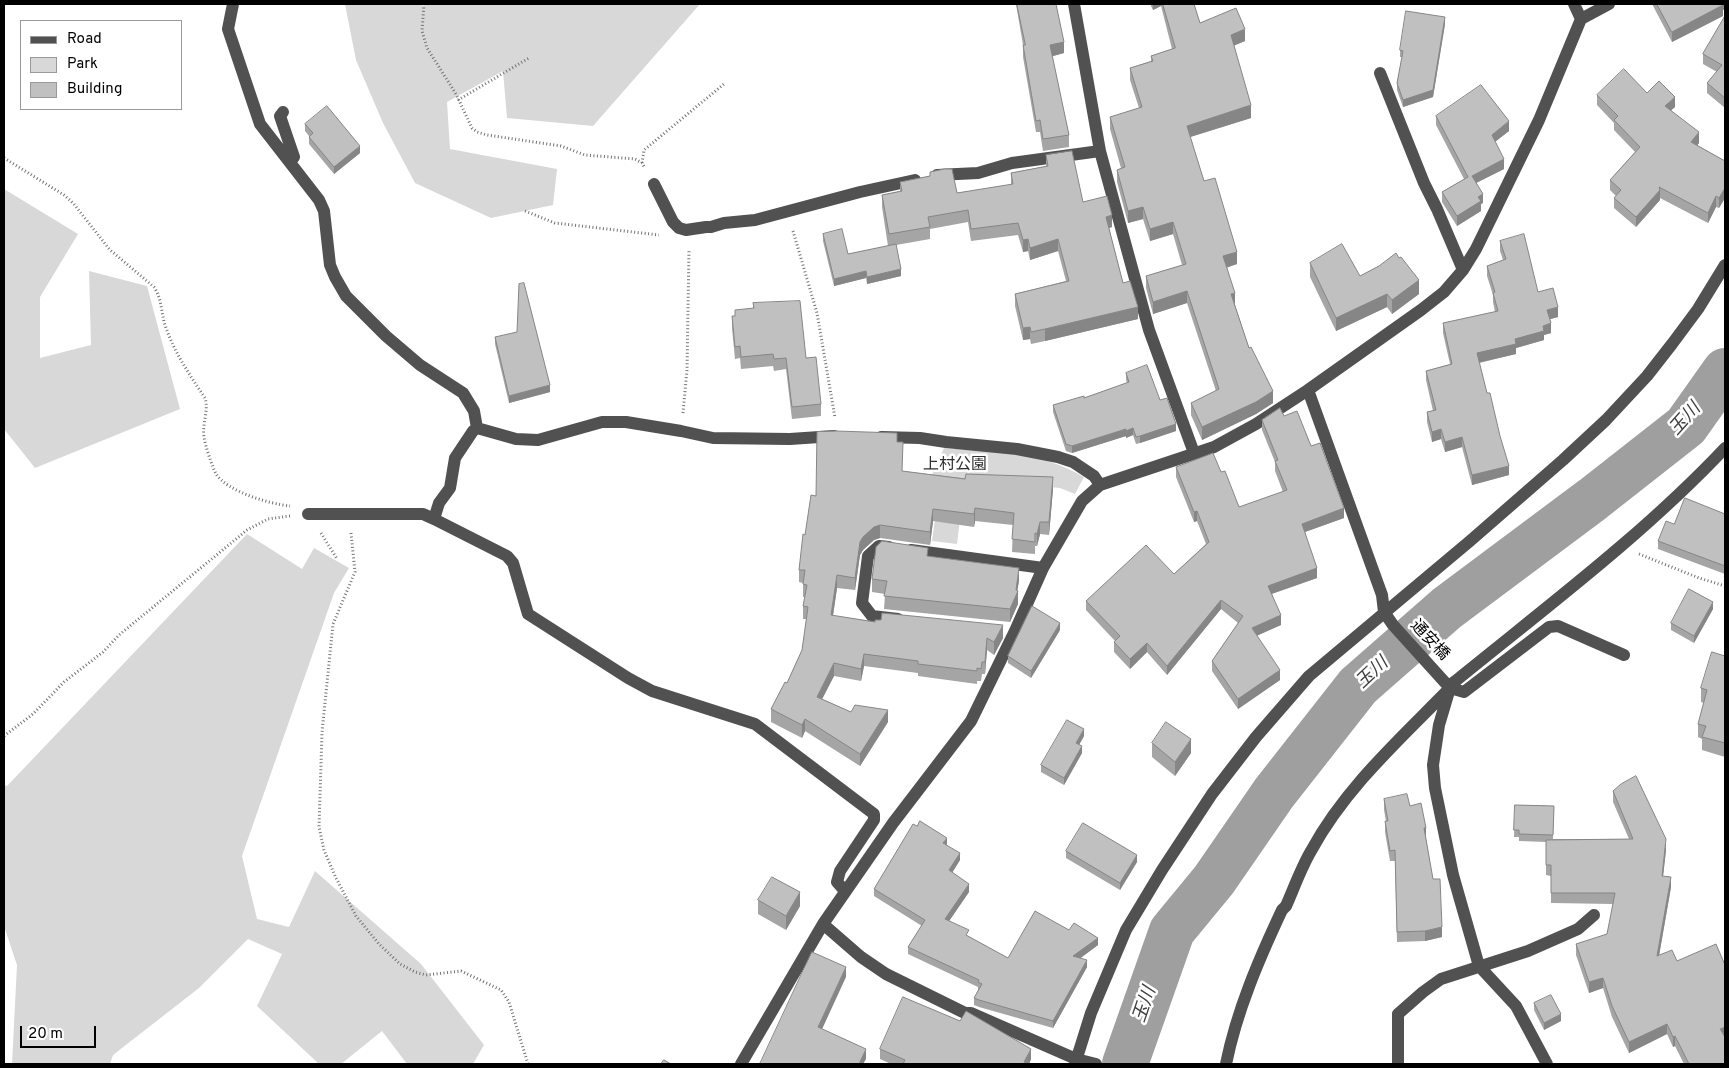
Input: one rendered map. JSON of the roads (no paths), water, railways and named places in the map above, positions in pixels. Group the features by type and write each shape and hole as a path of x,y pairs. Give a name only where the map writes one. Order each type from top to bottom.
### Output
{"street":[{"path":"233,4 228,29 260,124 320,200 324,211 330,265 335,277 346,296 386,336 420,364 463,393 474,411 477,428"},
{"path":"1074,4 1100,151 1149,330 1194,453"},
{"path":"1574,4 1582,19"},
{"path":"744,1063 823,924 893,822 971,721 1011,630 1043,568 1082,501 1100,485 1214,446 1256,424 1422,310 1444,292 1463,270 1476,249 1538,120 1582,19 1609,4"},
{"path":"1380,73 1424,183 1463,270"},
{"path":"283,112 280,116 294,157 290,162"},
{"path":"654,184 673,222 679,228 686,230 755,220 860,192 943,173 978,173 1012,163 1100,151"},
{"path":"1076,1062 1090,1013 1126,930 1162,870 1212,794 1256,737 1309,676 1499,516 1606,420 1647,376 1672,344 1698,308 1725,265"},
{"path":"1308,390 1382,595 1384,612"},
{"path":"477,428 516,439 538,440 602,422 626,422 713,438 790,440 840,436"},
{"path":"434,519 440,503 450,488 455,458 477,428"},
{"path":"873,436 920,438 1017,449 1058,457 1073,462 1094,476 1100,485"},
{"path":"1226,1064 1238,1017 1258,960 1282,910 1286,906 1311,851 1343,802 1446,684 1452,683 1620,547 1725,448"},
{"path":"312,514 423,514 434,519 507,556 513,563 528,614 628,678 652,691 755,724 874,814 874,820 840,871 837,882 845,891"},
{"path":"910,620 872,616 862,603 868,556 879,546 1043,568"},
{"name":"通安橋","path":"1384,612 1393,625 1446,684"},
{"path":"1446,684 1464,692 1549,626 1558,626 1624,655"},
{"path":"1446,684 1433,765 1435,788 1453,875 1479,966 1516,1006 1547,1064"},
{"path":"1398,1064 1398,1014 1422,992 1441,979 1493,963 1578,929 1594,915"},
{"path":"823,924 860,957 886,974 965,1013 971,1013 1076,1062 1093,1064"}],"waterway":[{"name":"玉川","path":"1125,1064 1172,931 1214,880 1274,793 1358,686 1447,608 1593,499 1686,426 1725,371"}],"park label":[{"name":"上村公園","path":"955,466"}]}
